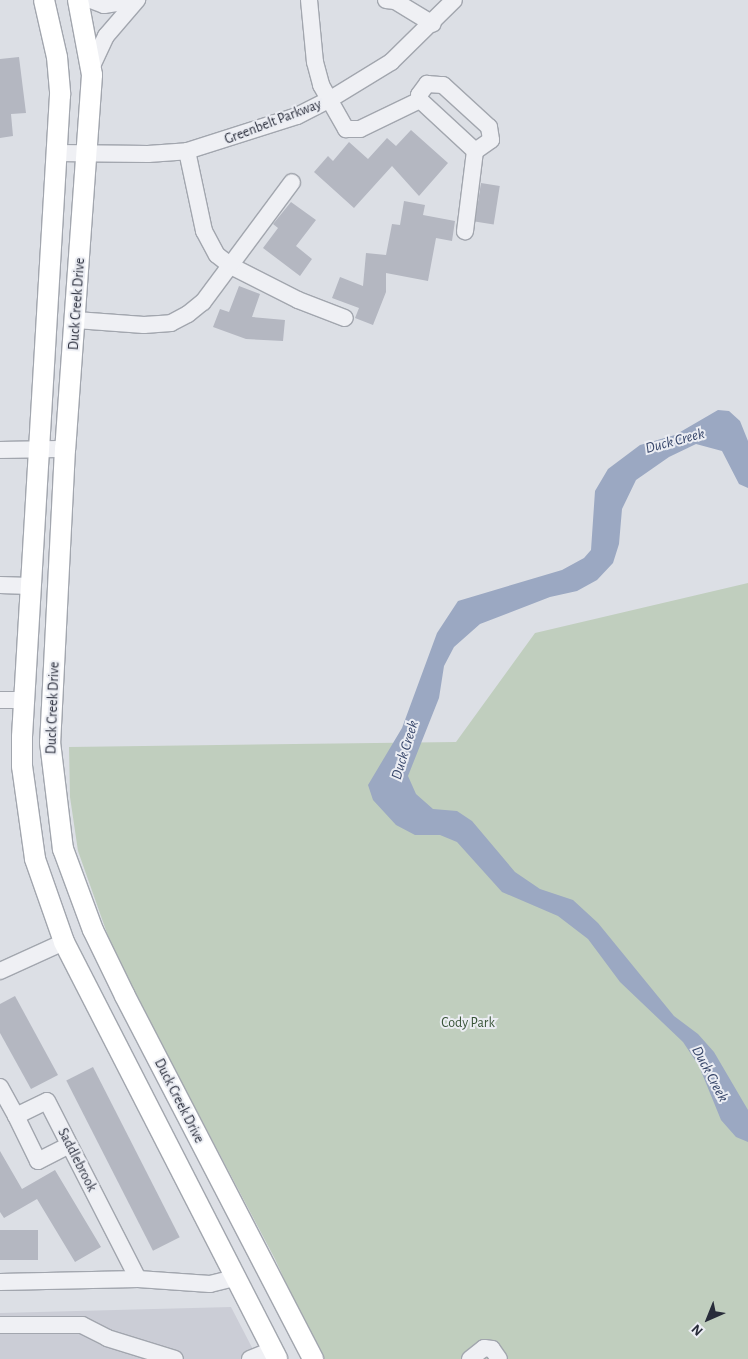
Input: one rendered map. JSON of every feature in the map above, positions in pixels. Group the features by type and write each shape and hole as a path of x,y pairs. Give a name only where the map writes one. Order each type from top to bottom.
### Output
{"main road":[{"name":"Duck Creek Drive","path":"44,0 57,56 60,94 24,700 22,766 35,859 64,942 274,1354"},
{"name":"Duck Creek Drive","path":"78,0 91,68 76,320 65,450 50,742 63,849 93,930 313,1359"},
{"path":"24,700 52,699"},
{"path":"64,942 93,930"}],"street":[{"path":"91,0 104,5 136,0"},
{"path":"91,68 106,36 136,0"},
{"path":"309,0 315,62 329,100 346,129 352,131 420,100"},
{"path":"392,0 433,24"},
{"name":"Greenbelt Parkway","path":"57,153 87,155 187,151 296,116 329,100 391,62 433,24 454,0"},
{"path":"465,231 475,151 491,140 488,127 443,85 427,84 418,94 420,100 475,151"},
{"path":"187,151 204,231 217,255 231,266 298,300 345,318"},
{"path":"76,320 144,325 171,322 203,302 292,182"},
{"path":"0,450 65,450"},
{"path":"0,585 30,586"},
{"path":"0,700 24,700"},
{"path":"0,971 64,942"},
{"path":"0,1087 38,1160 69,1145"},
{"name":"Saddlebrook","path":"16,1116 47,1102 138,1279"},
{"path":"0,1282 138,1279 210,1284 234,1278"},
{"path":"0,1325 82,1325 107,1338 175,1359"},
{"path":"470,1359 484,1348 492,1349 499,1359"},
{"path":"250,1359 274,1354"}],"shaded area":[{"path":"231,1307 258,1359 0,1359 0,1313"}],"green space":[{"name":"Cody Park","path":"748,583 748,1359 321,1359 275,1259 133,990 108,936 78,851 70,797 69,747 456,742 535,633"}],"water":[{"name":"Duck Creek","path":"718,410 729,411 740,421 748,441 748,488 739,484 722,451 696,444 669,457 636,480 622,509 619,544 613,563 597,580 577,591 550,597 480,624 454,647 444,666 439,698 408,776 416,794 433,809 457,811 472,821 515,872 540,889 573,900 598,923 674,1016 698,1034 714,1052 748,1110 748,1142 736,1137 721,1120 699,1066 683,1042 620,982 588,939 558,916 502,892 457,842 440,835 415,835 396,825 373,800 368,785 402,728 437,633 458,601 562,570 584,558 591,550 595,491 608,469 640,445 675,435"}],"building":[{"path":"19,57 26,113 11,114 13,136 0,138 0,59"},
{"path":"411,130 448,163 419,196 392,166 354,208 314,172 328,156 333,161 349,142 368,159 387,138 396,146"},
{"path":"481,183 500,186 494,224 475,222"},
{"path":"404,201 425,205 423,215 455,221 452,241 436,238 428,281 386,273 386,292 373,325 355,318 359,308 332,298 340,277 363,286 366,253 386,255 392,224 400,225"},
{"path":"291,202 316,220 296,246 312,259 300,276 263,248 278,228 273,224"},
{"path":"239,286 260,294 252,317 285,320 283,341 246,339 213,327 220,309 229,312"},
{"path":"15,996 58,1075 31,1089 0,1033 0,1004"},
{"path":"93,1067 180,1237 153,1251 66,1081"},
{"path":"0,1151 22,1189 55,1170 101,1247 75,1262 37,1199 4,1218 0,1212"},
{"path":"0,1230 38,1230 38,1260 0,1260"}]}
